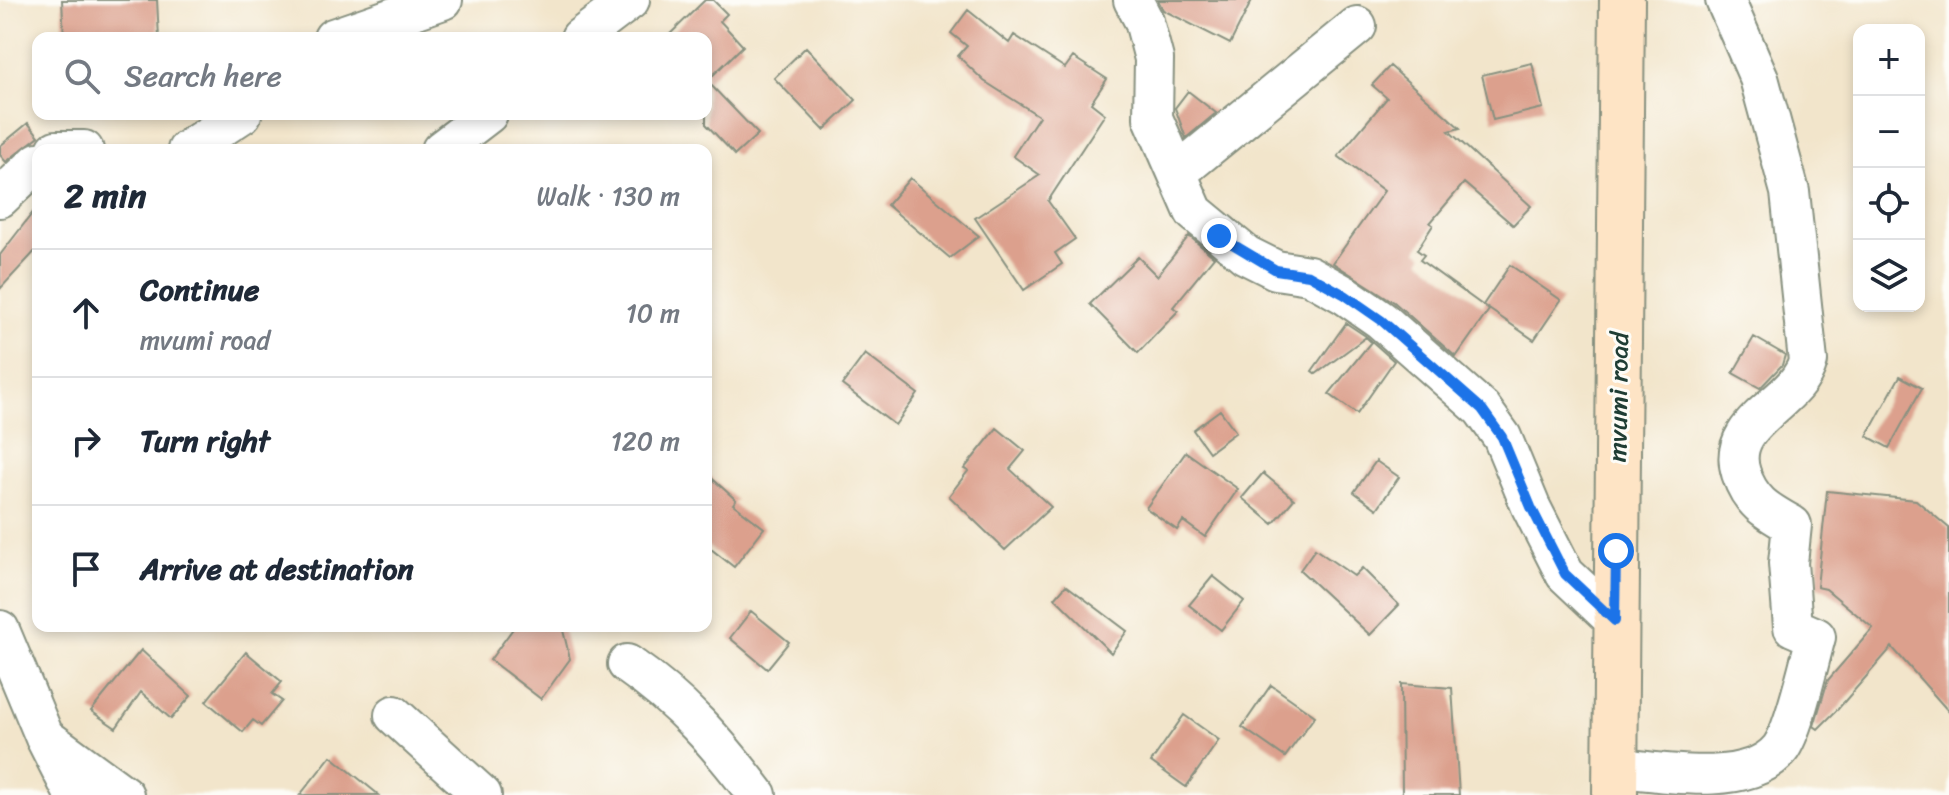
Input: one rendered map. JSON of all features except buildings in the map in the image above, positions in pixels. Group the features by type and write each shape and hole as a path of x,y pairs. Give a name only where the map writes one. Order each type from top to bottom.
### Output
{"street":[{"path":"350,32 443,0"},
{"path":"588,32 630,0"},
{"path":"1133,0 1144,21 1154,59 1153,118 1194,212 1219,236 1276,270 1309,275 1345,295 1381,320 1482,409 1502,437 1531,507 1565,574 1615,621"},
{"name":"mvumi road","path":"1615,781 1622,0"},
{"path":"1615,781 1709,775 1765,764 1782,747 1816,637 1793,627 1788,563 1792,525 1761,509 1745,487 1738,463 1749,428 1804,376 1808,361 1790,192 1759,78 1725,0"},
{"path":"1177,173 1357,26"},
{"path":"196,144 233,120"},
{"path":"449,144 480,120"},
{"path":"0,198 32,168"},
{"path":"0,630 45,738 74,795"},
{"path":"627,664 664,689 712,735 757,795"},
{"path":"394,715 482,795"},
{"path":"45,738 124,795"}],"route":[{"path":"1219,236 1246,255 1276,270 1309,275 1345,295 1381,320 1482,409 1502,437 1531,507 1565,574 1615,621 1616,551"}]}
